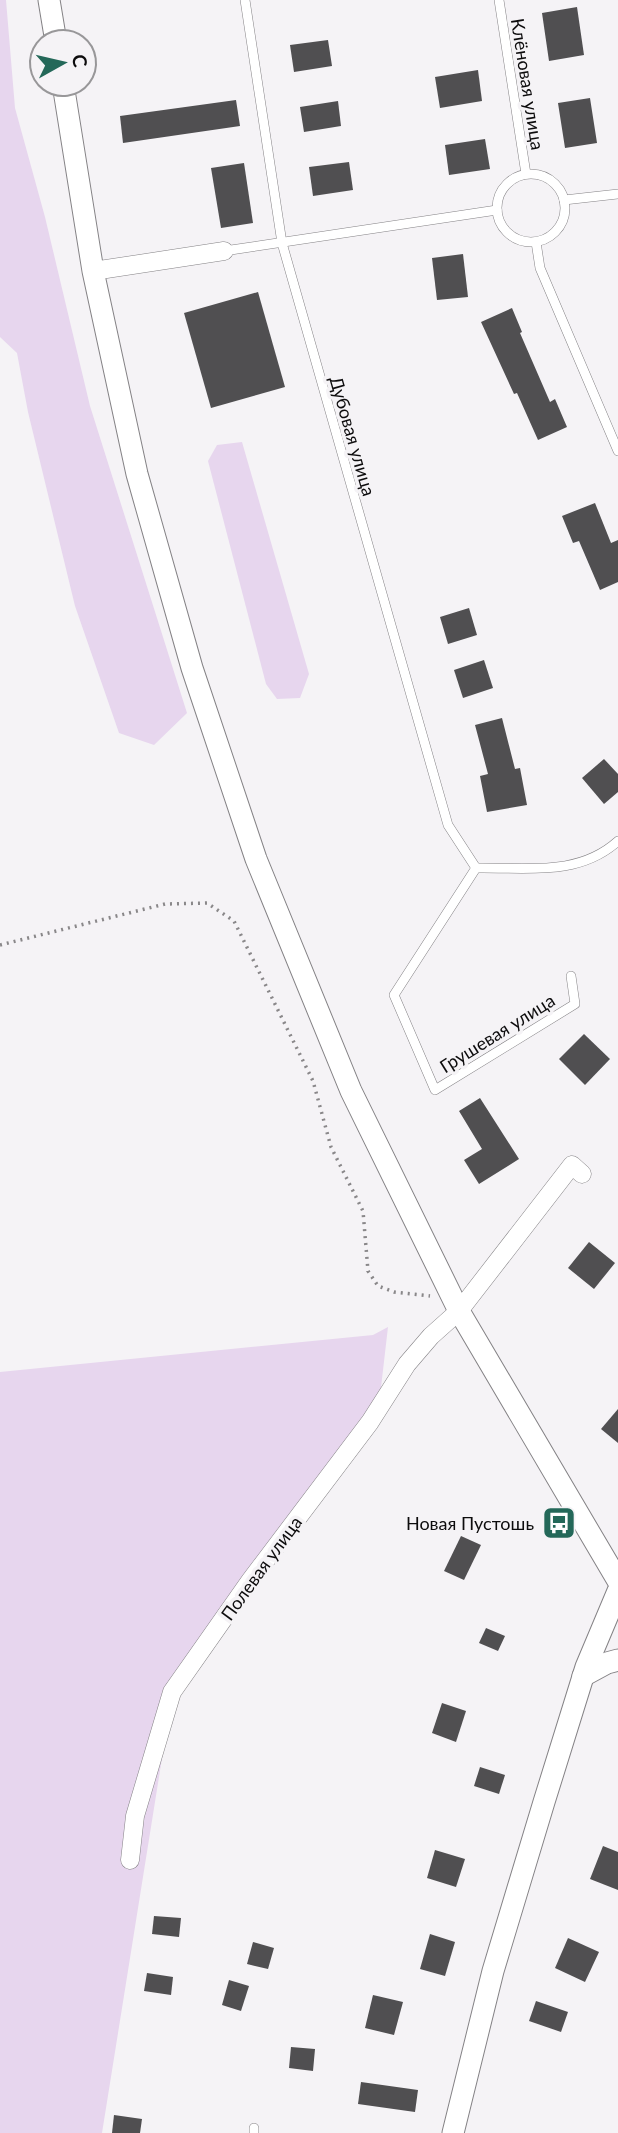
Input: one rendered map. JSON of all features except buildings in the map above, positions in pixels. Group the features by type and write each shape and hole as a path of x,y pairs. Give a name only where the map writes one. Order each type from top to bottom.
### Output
{"street":[{"path":"49,0 54,28"},
{"path":"65,98 93,271 137,474 192,668 256,859 351,1091 456,1305 618,1581"},
{"path":"93,271 225,251"},
{"name":"Полевая улица","path":"130,1860 135,1815 172,1692 250,1581 370,1422 407,1364 572,1165 582,1174"},
{"path":"453,2133 493,1971 583,1676 618,1591"},
{"path":"583,1676 618,1660"}],"lane":[{"name":"Дубовая улица","path":"245,0 282,243 448,825 476,868"},
{"name":"Клёновая улица","path":"499,0 526,174"},
{"path":"526,174 539,174 551,179 560,188 564,200 565,214 559,227 549,237 536,242 522,241 509,234 500,223 497,210 499,197 505,186 514,178 526,174"},
{"path":"564,200 618,194"},
{"path":"225,251 497,210"},
{"path":"536,242 540,268 618,451"},
{"path":"476,868 568,867 596,858 618,841"},
{"name":"Грушевая улица","path":"476,868 394,995 435,1090 575,1004 571,976"}],"path":[{"path":"0,945 165,904 207,903 234,921 313,1081 331,1147 363,1211 368,1271 378,1286 456,1305"}],"shaded area":[{"path":"0,0 6,0 15,108 45,217 90,406 187,713 154,745 119,733 75,606 28,412 17,353 0,337"},
{"path":"242,442 309,674 300,698 277,699 266,684 208,461 217,445"},
{"path":"388,1327 380,1396 284,1551 171,1702 102,2133 0,2133 0,1372 373,1335"}],"place":[{"name":"Новая Пустошь","path":"559,1523"}]}
